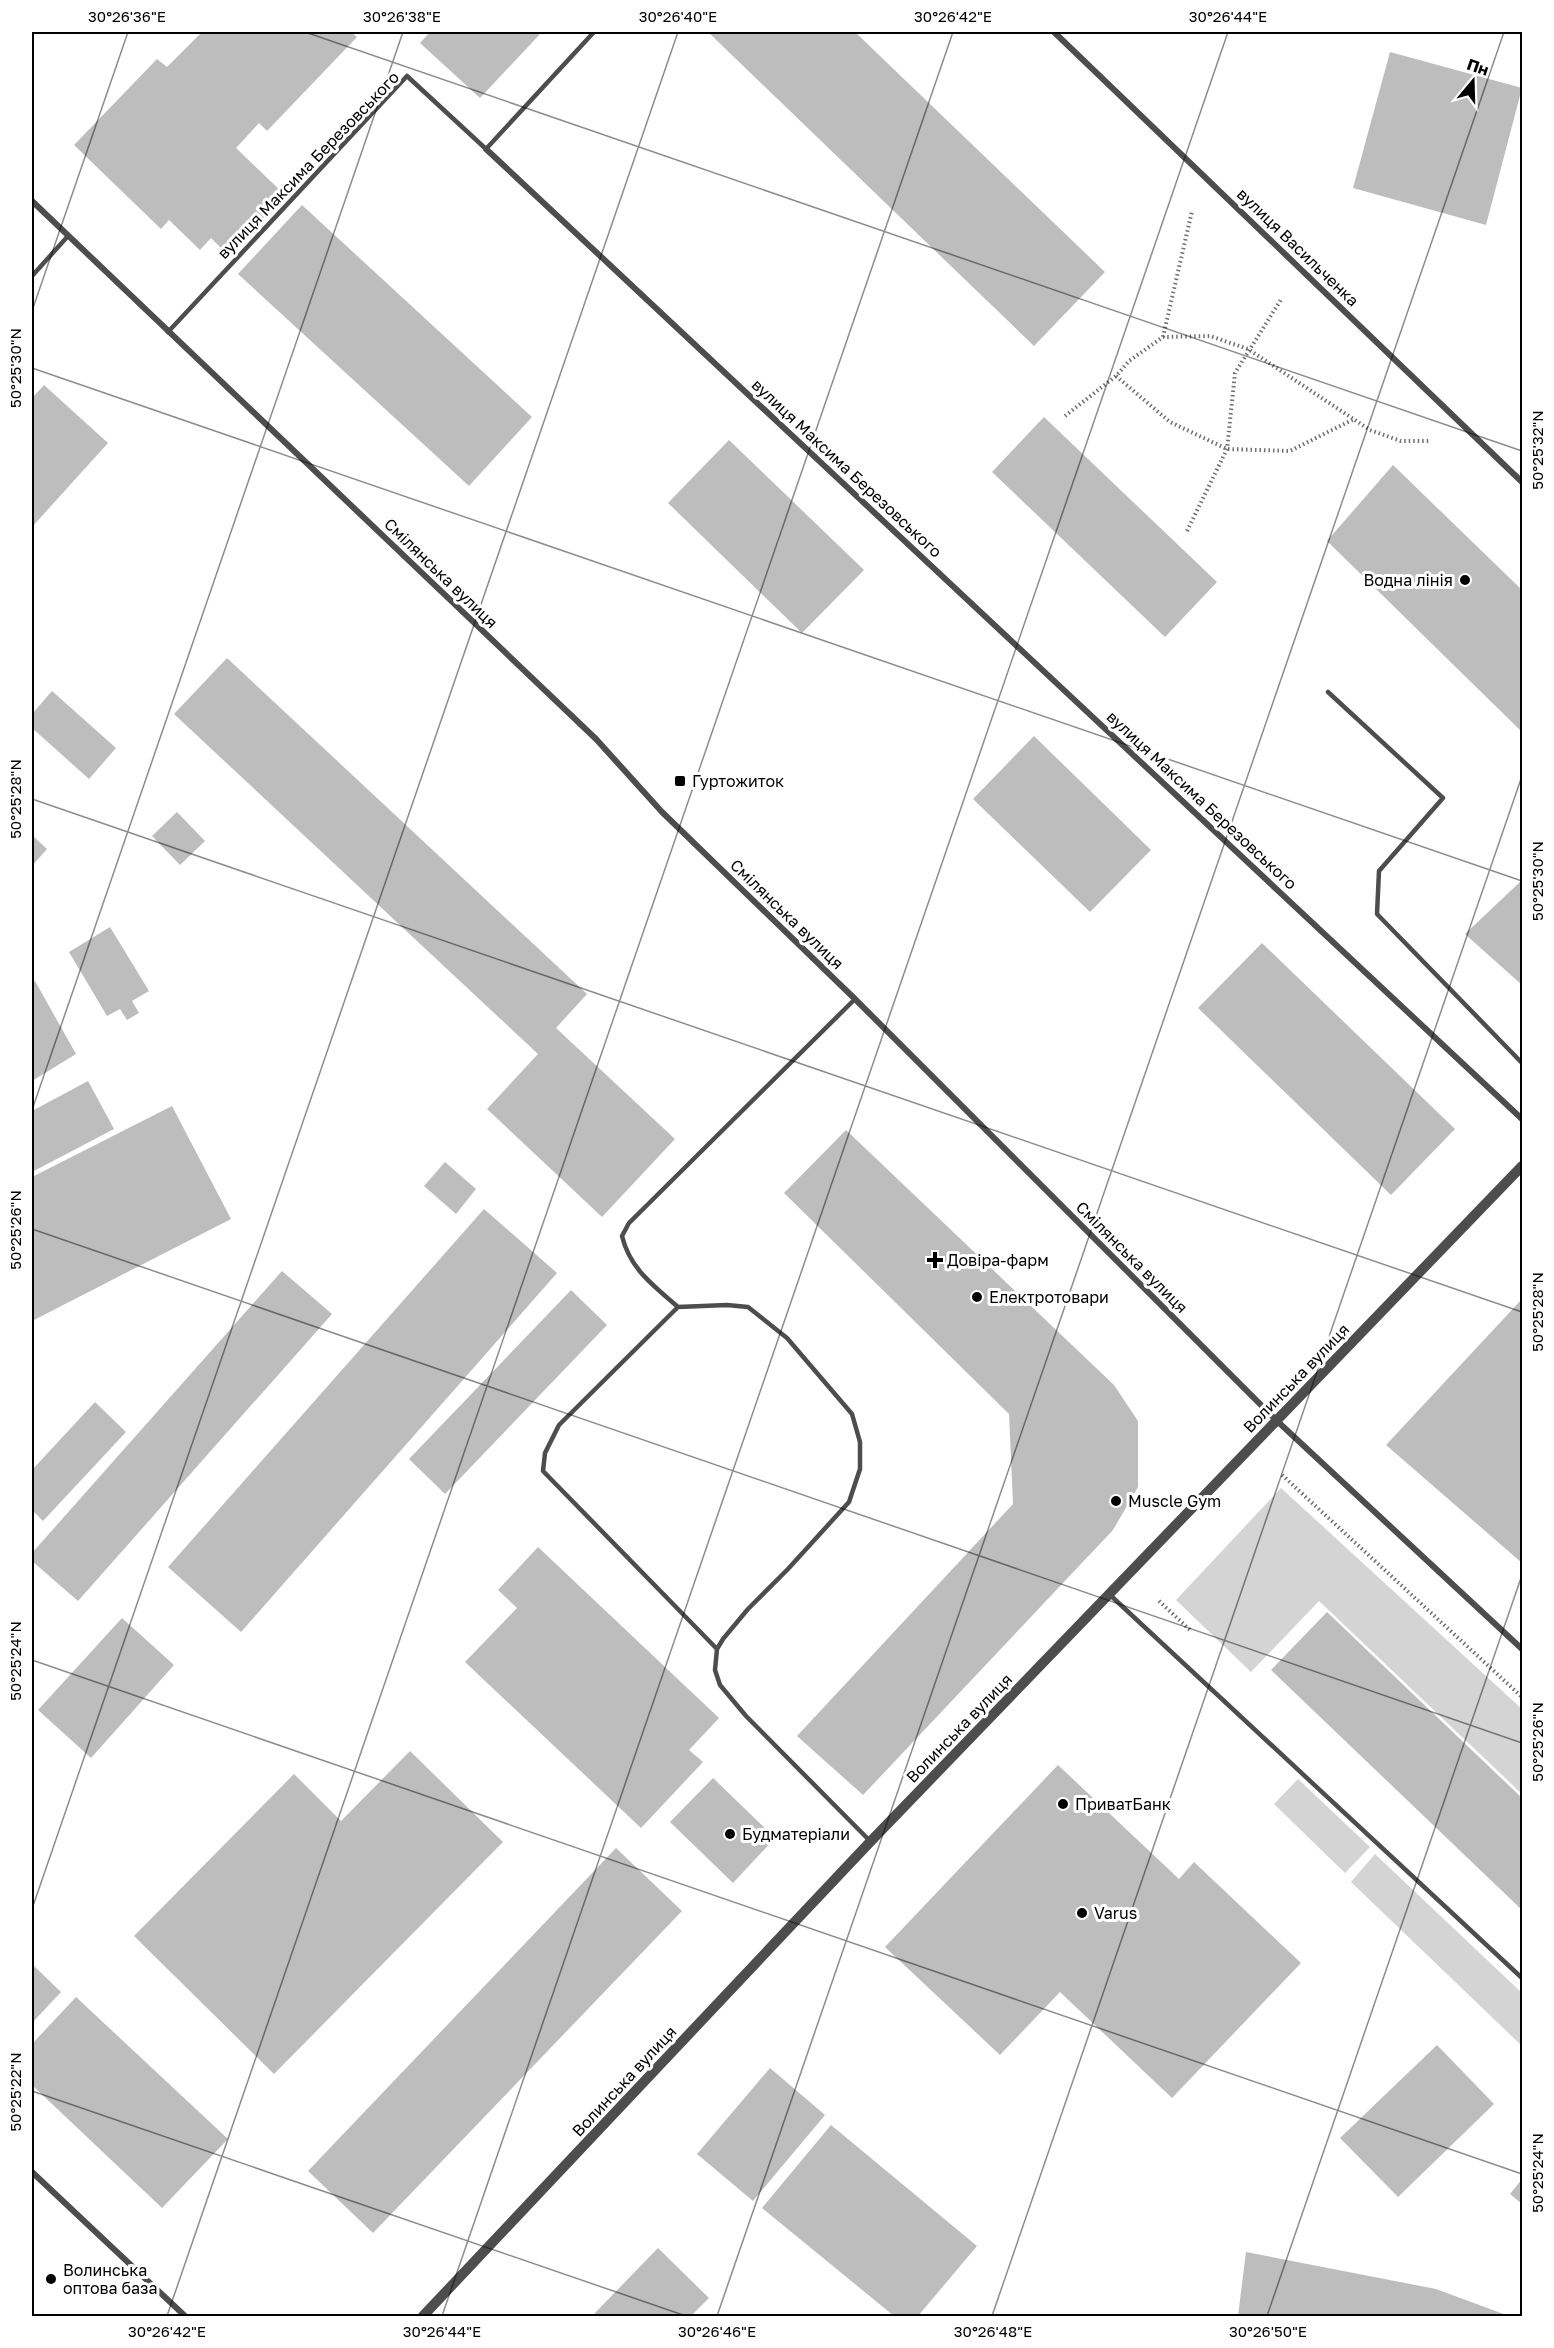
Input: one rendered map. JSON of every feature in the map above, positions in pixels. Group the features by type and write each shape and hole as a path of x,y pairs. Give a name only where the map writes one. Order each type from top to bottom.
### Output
{"street":[{"name":"вулиця Васильченка","path":"1059,33 1522,482"},
{"name":"вулиця Максима Березовського","path":"486,149 1522,1119"},
{"name":"Смілянська вулиця","path":"32,201 596,738 662,812 855,999 1276,1420 1522,1649"},
{"name":"Волинська вулиця","path":"423,2316 871,1841 1522,1166"},
{"path":"32,2172 185,2316"}],"lane":[{"path":"486,149 594,32"},
{"name":"вулиця Максима Березовського","path":"168,332 407,76 486,149"},
{"path":"32,276 68,236"},
{"path":"1328,693 1443,798 1379,872 1377,914 1522,1063"},
{"path":"678,1307 637,1271 626,1252 622,1236 629,1224 855,999"},
{"path":"717,1649 558,1489 543,1471 545,1454 559,1425 678,1307 727,1305 748,1307 787,1338 835,1390 852,1414 860,1443 860,1469 849,1502 748,1609 717,1649 715,1670 720,1685 746,1716 871,1841"},
{"path":"1109,1594 1522,1978"}],"path":[{"path":"1163,337 1191,212"},
{"path":"1186,531 1227,449 1234,373 1282,298"},
{"path":"1065,416 1116,376 1129,361 1163,337 1210,336 1248,349 1370,430 1401,441 1431,441"},
{"path":"1116,376 1170,422 1227,449 1290,451 1354,419"},
{"path":"1282,1475 1522,1697"}],"shaded area":[{"path":"1281,1488 1522,1709 1522,1794 1319,1601 1251,1672 1176,1600"},
{"path":"1298,1779 1370,1847 1345,1873 1274,1804"},
{"path":"1375,1854 1522,1993 1522,2046 1351,1882"}],"building":[{"path":"202,32 351,32 357,37 267,131 259,123 236,148 285,195 228,255 211,238 200,250 169,220 161,229 74,145 157,59 167,67"},
{"path":"430,32 542,32 480,98 420,43"},
{"path":"708,32 855,32 1105,272 1034,346"},
{"path":"1390,52 1522,88 1486,225 1353,188"},
{"path":"302,205 532,417 469,486 238,274"},
{"path":"44,385 108,443 32,527 32,398"},
{"path":"1044,417 1217,582 1165,637 992,472"},
{"path":"729,440 864,570 802,633 668,503"},
{"path":"1393,465 1522,590 1522,732 1327,541"},
{"path":"227,658 587,994 556,1028 675,1139 602,1217 487,1109 538,1054 174,714"},
{"path":"52,691 116,748 89,779 32,728 32,714"},
{"path":"1034,736 1151,850 1090,912 973,799"},
{"path":"177,812 205,841 180,865 152,836"},
{"path":"32,835 47,849 32,866"},
{"path":"1522,880 1522,985 1465,934"},
{"path":"110,927 149,991 132,1001 139,1013 127,1020 120,1009 107,1016 69,952"},
{"path":"1262,943 1455,1129 1391,1195 1198,1008"},
{"path":"35,981 76,1054 32,1081 32,983"},
{"path":"88,1081 114,1129 32,1172 32,1111"},
{"path":"172,1106 231,1219 32,1321 32,1177"},
{"path":"846,1130 1114,1385 1138,1421 1138,1487 1113,1530 863,1795 797,1736 1013,1504 1009,1414 784,1193"},
{"path":"445,1162 476,1189 456,1214 424,1186"},
{"path":"484,1209 557,1273 241,1632 168,1567"},
{"path":"282,1271 332,1314 78,1601 32,1561 32,1553"},
{"path":"571,1290 607,1325 445,1494 409,1459"},
{"path":"1522,1299 1522,1563 1386,1445"},
{"path":"95,1402 126,1432 43,1521 32,1510 32,1470"},
{"path":"538,1547 719,1718 689,1750 703,1762 641,1828 465,1662 517,1608 498,1590"},
{"path":"1327,1612 1522,1798 1522,1910 1271,1670"},
{"path":"122,1618 174,1665 91,1758 38,1710"},
{"path":"410,1751 503,1842 274,2074 134,1936 294,1774 341,1821"},
{"name":"Varus","path":"1058,1765 1179,1879 1194,1862 1301,1963 1172,2098 1060,1992 1000,2055 885,1947"},
{"path":"713,1778 775,1838 733,1883 670,1822"},
{"path":"616,1848 682,1911 373,2233 308,2171"},
{"path":"32,1964 61,1992 32,2023"},
{"path":"76,1997 228,2139 162,2208 32,2085 32,2044"},
{"path":"1437,2045 1494,2104 1398,2197 1340,2138"},
{"path":"770,2068 825,2115 753,2201 697,2154"},
{"path":"831,2125 977,2246 918,2316 894,2316 762,2208"},
{"path":"1522,2179 1522,2204 1510,2194"},
{"path":"658,2248 709,2298 691,2316 592,2316"},
{"path":"1246,2252 1436,2289 1509,2316 1238,2316"}],"place":[{"name":"Водна лінія","path":"1465,580"},
{"name":"Гуртожиток","path":"680,781"},
{"name":"Довіра-фарм","path":"935,1260"},
{"name":"Електротовари","path":"977,1297"},
{"name":"Muscle Gym","path":"1116,1501"},
{"name":"ПриватБанк","path":"1063,1804"},
{"name":"Будматеріали","path":"730,1834"},
{"name":"Varus","path":"1082,1913"},
{"name":"Волинська оптова база","path":"51,2279"}]}
